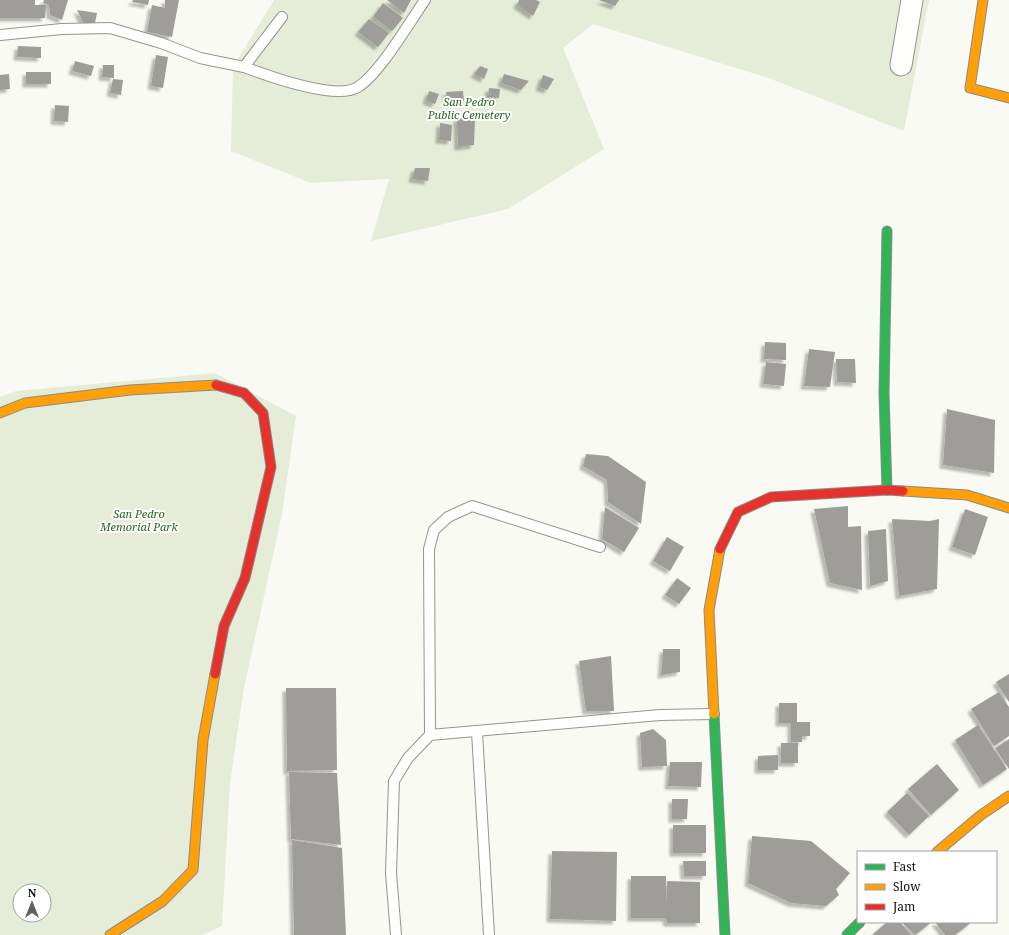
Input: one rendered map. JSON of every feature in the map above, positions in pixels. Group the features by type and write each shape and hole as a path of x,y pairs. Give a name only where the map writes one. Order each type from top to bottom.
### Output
{"street":[{"path":"901,65 912,0"},
{"path":"983,0 970,88 1009,98"},
{"path":"886,490 883,432 883,352 887,231"},
{"path":"0,413 25,403 130,390 216,385 244,393 263,413 271,467 245,578 224,626 203,740 193,870 164,901 110,935"},
{"path":"725,935 709,610 718,553 738,512 771,497 886,490 967,495 1009,508"},
{"path":"937,851 981,815 1009,796"},
{"path":"847,935 859,923"}],"lane":[{"path":"0,35 62,29 110,28 161,43 200,58 244,67 281,80 344,92 358,87 374,73 425,0"},
{"path":"244,67 282,17"},
{"path":"430,735 429,549 434,530 448,517 472,506 600,547"},
{"path":"396,935 391,873 394,781 408,758 430,735 660,715 714,714"},
{"path":"477,732 489,935"}],"green space":[{"name":"San Pedro Public Cemetery","path":"274,0 929,0 904,131 766,77 593,24 563,48 604,149 508,209 371,241 389,179 311,183 231,151 233,67"},
{"name":"San Pedro Memorial Park","path":"215,373 296,416 282,514 244,688 230,783 222,926 202,935 0,935 0,397 16,391"}],"building":[{"path":"0,0 35,0 35,5 46,5 45,18 0,18"},
{"path":"44,0 68,0 62,20 50,15 49,5 43,3"},
{"path":"133,0 149,0 148,5 132,2"},
{"path":"165,0 179,0 172,37 147,32 152,5 165,8"},
{"path":"387,0 411,0 404,13"},
{"path":"519,0 536,0 540,2 533,16 517,5"},
{"path":"599,0 619,0 615,6"},
{"path":"383,3 403,18 392,31 373,17"},
{"path":"77,10 97,13 95,23 86,28"},
{"path":"369,19 389,33 378,47 358,32"},
{"path":"18,46 41,47 41,58 17,57"},
{"path":"156,55 168,57 163,88 151,86"},
{"path":"75,61 94,66 91,76 72,71"},
{"path":"103,65 114,65 114,78 102,77"},
{"path":"480,66 488,69 484,79 474,74"},
{"path":"26,72 51,72 51,84 26,84"},
{"path":"9,74 10,89 0,90 0,75"},
{"path":"504,74 529,81 521,90 501,83"},
{"path":"543,75 554,79 547,90 539,87"},
{"path":"113,79 123,80 121,95 110,93"},
{"path":"489,88 500,89 499,98 488,97"},
{"path":"429,91 439,94 435,104 426,101"},
{"path":"463,91 464,101 447,103 446,92"},
{"path":"55,105 69,106 68,122 54,121"},
{"path":"457,118 475,119 474,145 458,147"},
{"path":"440,123 452,125 451,141 439,140"},
{"path":"415,168 430,168 428,181 412,179"},
{"path":"765,342 786,343 786,360 764,359"},
{"path":"809,349 835,352 830,387 804,386"},
{"path":"836,359 855,359 856,383 837,382"},
{"path":"766,362 786,364 784,386 763,384"},
{"path":"947,409 995,420 994,473 943,465"},
{"path":"586,454 608,456 646,482 641,524 608,502 607,480 583,466"},
{"path":"848,506 848,527 861,526 862,590 830,583 814,509"},
{"path":"605,507 639,528 624,552 602,539"},
{"path":"965,509 988,517 975,555 952,547"},
{"path":"892,519 930,521 939,519 937,589 899,596"},
{"path":"886,529 888,581 870,586 868,531"},
{"path":"667,537 684,547 670,571 653,561"},
{"path":"677,578 691,588 679,604 665,595"},
{"path":"663,649 680,649 680,672 661,675"},
{"path":"611,656 614,711 586,711 579,661"},
{"path":"1009,674 1009,702 996,682"},
{"path":"286,688 336,688 337,770 287,771"},
{"path":"999,692 1009,707 1009,736 994,746 971,709"},
{"path":"779,703 797,703 797,722 810,722 810,736 802,736 802,742 791,742 791,723 779,723"},
{"path":"978,725 1007,769 983,785 955,740"},
{"path":"653,729 666,740 667,766 642,767 640,733"},
{"path":"1009,739 1009,769 995,748"},
{"path":"781,743 798,743 798,763 781,763"},
{"path":"778,755 778,770 758,770 758,756"},
{"path":"670,762 702,762 701,787 668,786"},
{"path":"937,764 959,790 931,815 908,789"},
{"path":"289,772 337,773 341,845 291,839"},
{"path":"907,793 929,816 909,835 887,812"},
{"path":"672,799 688,799 687,819 672,819"},
{"path":"673,825 706,825 706,853 673,853"},
{"path":"752,836 811,841 850,873 836,889 839,895 826,906 791,903 748,883"},
{"path":"292,840 342,848 346,935 294,935"},
{"path":"552,851 617,852 616,921 550,919"},
{"path":"683,861 706,861 706,876 684,876"},
{"path":"631,876 666,876 666,905 667,881 700,882 700,923 667,923 666,918 631,918"},
{"path":"886,923 901,923 911,935 874,935 873,934"},
{"path":"902,923 931,923 915,935"},
{"path":"936,923 971,923 955,935 945,935"}],"traffic: fast":[{"path":"887,231 884,393 887,490"},
{"path":"714,714 725,935"},
{"path":"847,935 859,923"}],"traffic: slow":[{"path":"983,0 970,88 1009,98"},
{"path":"0,413 25,403 130,390 216,385"},
{"path":"903,491 967,495 1009,508"},
{"path":"714,714 709,610 720,549"},
{"path":"110,935 163,901 193,870 203,740 215,674"},
{"path":"938,851 981,815 1009,796"}],"traffic: jam":[{"path":"215,674 224,626 245,578 271,467 263,413 244,393 216,385"},
{"path":"720,549 738,512 771,497 887,490 903,491"}]}
